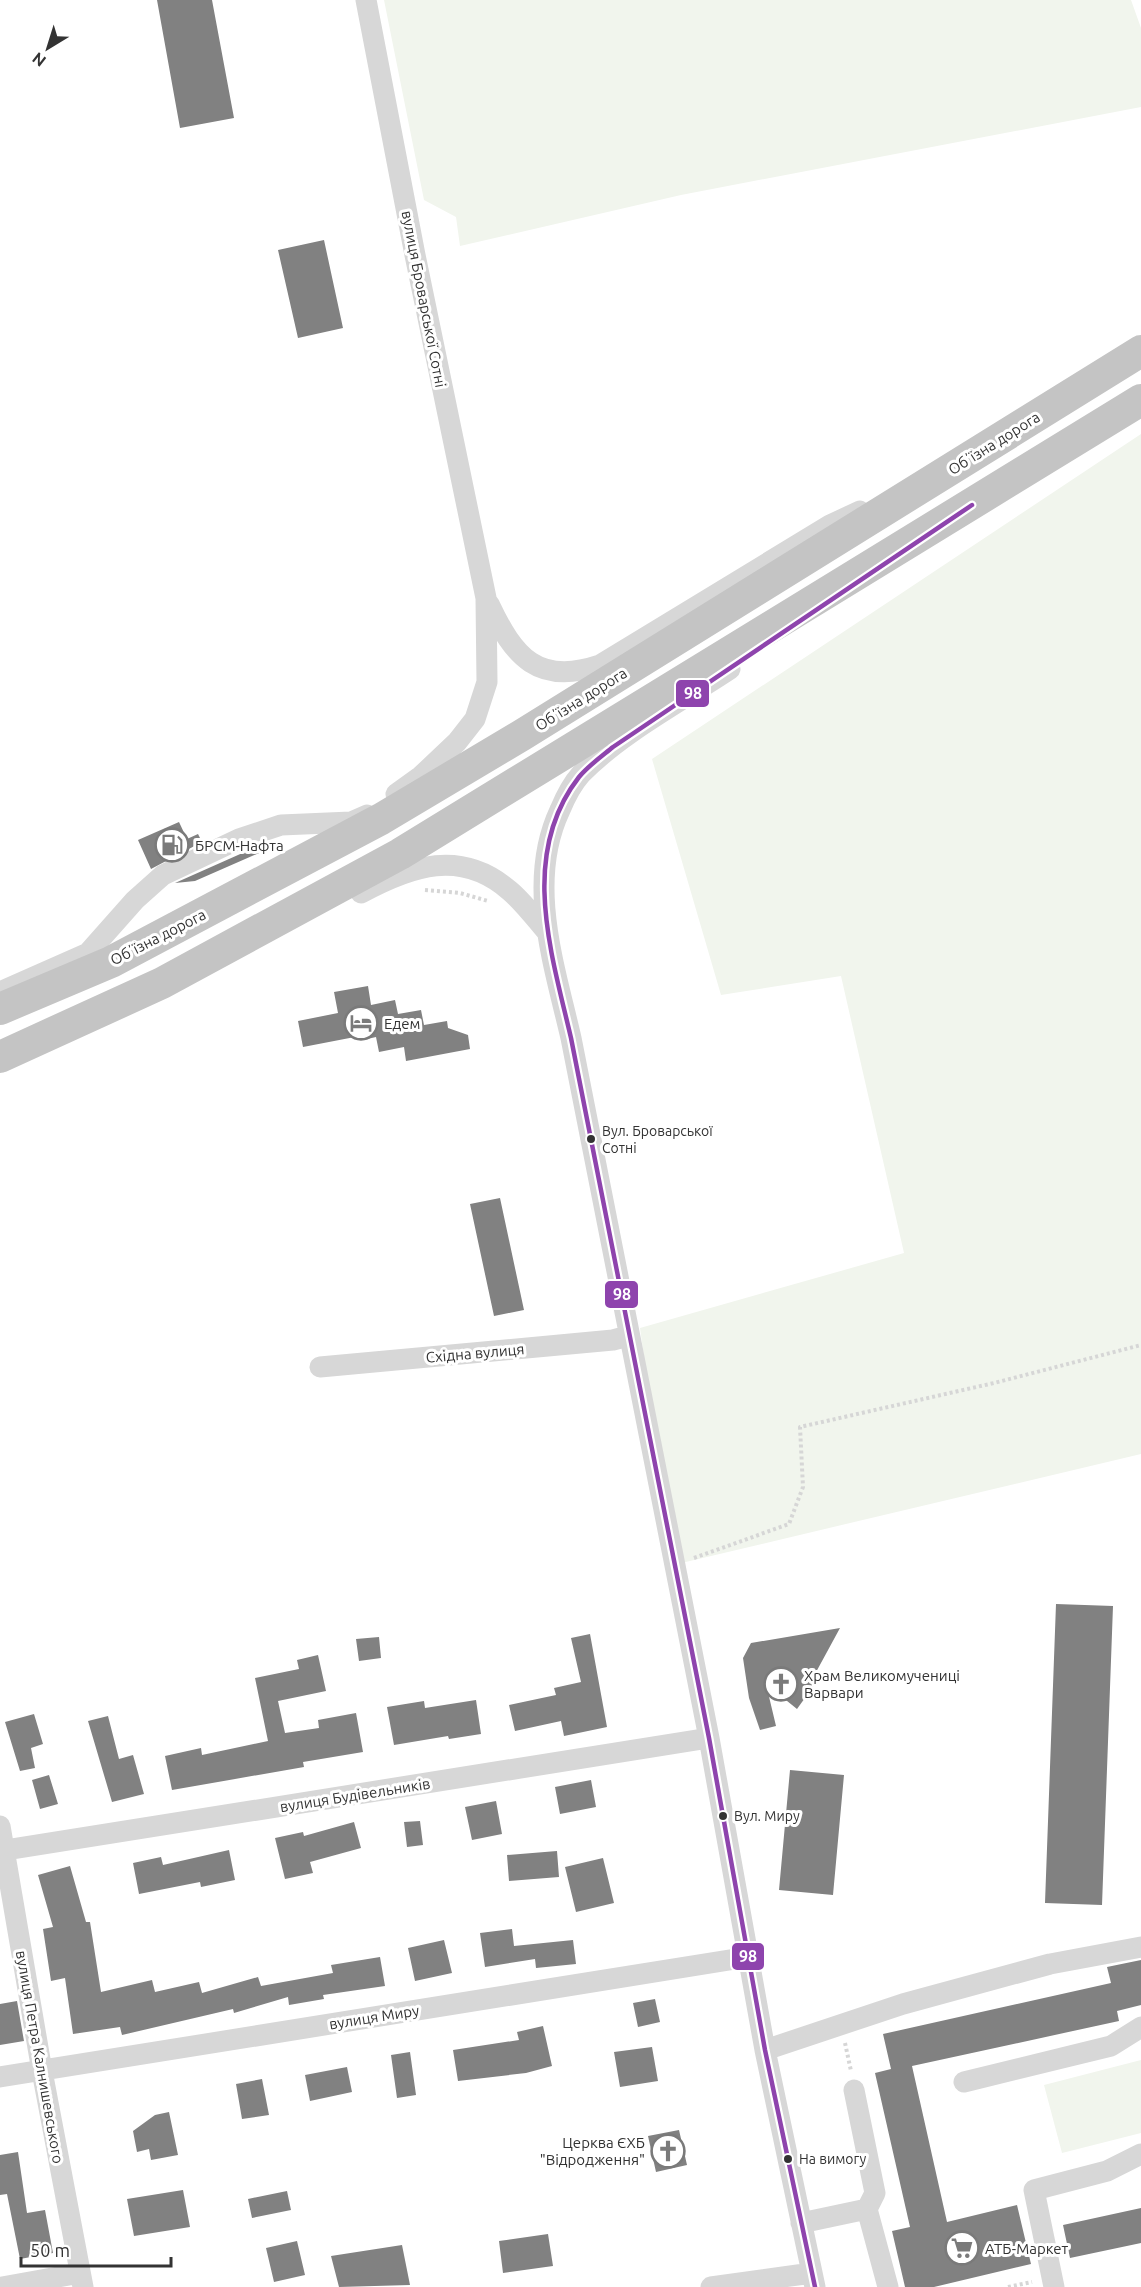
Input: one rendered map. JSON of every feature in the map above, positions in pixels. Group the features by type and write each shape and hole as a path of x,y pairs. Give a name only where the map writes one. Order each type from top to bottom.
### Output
{"highway":[{"name":"Обʼїзна дорога","path":"0,1009 111,962 308,858 429,790 951,471 1141,351"},
{"path":"9,1054 162,983 400,854 1141,400"}],"street":[{"name":"вулиця Броварської Сотні","path":"308,858 351,822 421,777 457,742 475,719 484,699 487,682 486,598 415,255 366,0"},
{"name":"вулиця Броварської Сотні","path":"486,598 504,635 516,652 534,666 556,674 578,673 600,665 830,525 951,471"},
{"path":"711,2287 813,2280 765,2050 709,1738 673,1565 571,1038 547,932 544,883 546,851 551,829 579,776 613,747 972,505"},
{"path":"0,992 88,953 135,900 163,875 239,839 281,825 351,822 429,790"},
{"path":"9,1054 178,990 386,879 425,865 455,865 482,874 509,889 547,932"},
{"name":"Східна вулиця","path":"320,1367 613,1340 628,1336"},
{"name":"вулиця Будівельників","path":"2,1850 709,1738"},
{"name":"вулиця Петра Калнишевського","path":"0,1826 2,1850 82,2280"},
{"path":"765,2050 903,2004 1050,1964 1141,1947"},
{"name":"вулиця Миру","path":"0,2077 748,1957"},
{"path":"964,2082 1111,2046 1141,2027"},
{"path":"854,2090 875,2193 867,2209 888,2287"},
{"path":"1048,2286 1034,2190 1107,2171 1141,2154"},
{"path":"801,2223 867,2209"},
{"path":"2,2287 82,2280"}],"path":[{"path":"421,889 460,893 494,903"},
{"path":"673,1565 789,1524 803,1487 800,1426 994,1383 1141,1345"},
{"path":"842,2025 854,2090"}],"shaded area":[{"path":"384,0 1131,0 1141,28 1141,107 681,195 460,246 456,217 424,200"},
{"path":"1141,434 1141,1454 673,1565 640,1328 904,1253 841,976 721,995 652,759"},
{"path":"1141,2060 1141,2133 1062,2153 1044,2085"}],"building":[{"path":"157,0 212,0 234,118 180,128"},
{"path":"324,240 343,328 298,338 278,250"},
{"path":"179,822 187,839 198,834 202,842 151,869 138,840"},
{"path":"263,844 266,850 195,881 175,883"},
{"name":"Едем","path":"368,986 371,1005 395,1000 398,1014 421,1010 424,1025 447,1021 448,1028 468,1035 470,1049 406,1061 404,1047 379,1052 376,1037 363,1040 360,1036 303,1047 298,1021 338,1013 334,992"},
{"path":"500,1198 524,1310 494,1316 470,1204"},
{"path":"1056,1604 1113,1606 1102,1905 1045,1903"},
{"name":"Храм Великомучениці Варвари","path":"840,1628 815,1674 820,1677 797,1709 766,1684 776,1726 760,1730 749,1698 743,1658 751,1643"},
{"path":"590,1634 607,1727 564,1736 561,1721 515,1731 509,1705 556,1695 554,1688 581,1682 571,1638"},
{"path":"379,1637 381,1658 359,1661 356,1639"},
{"path":"318,1655 326,1691 278,1701 285,1733 319,1728 318,1720 356,1713 363,1752 303,1762 304,1767 172,1790 165,1756 201,1748 202,1755 268,1741 255,1678 299,1669 297,1660"},
{"path":"476,1700 481,1734 449,1739 448,1736 394,1745 387,1707 424,1701 425,1708"},
{"path":"34,1714 43,1744 31,1748 35,1768 20,1771 5,1722"},
{"path":"108,1716 119,1759 133,1755 144,1794 112,1802 88,1721"},
{"path":"790,1770 844,1775 833,1895 779,1890"},
{"path":"49,1775 58,1804 40,1809 32,1780"},
{"path":"591,1780 596,1807 560,1814 555,1787"},
{"path":"496,1801 502,1834 472,1840 465,1807"},
{"path":"420,1821 423,1845 407,1847 404,1822"},
{"path":"354,1822 361,1848 310,1862 313,1873 285,1879 275,1838 303,1832 304,1836"},
{"path":"229,1850 235,1880 201,1887 200,1882 139,1894 133,1863 161,1857 163,1865"},
{"path":"557,1851 559,1877 509,1881 507,1855"},
{"path":"603,1858 614,1903 576,1912 565,1867"},
{"path":"70,1866 86,1922 90,1922 101,1992 152,1980 155,1992 199,1982 202,1993 258,1977 261,1986 333,1973 331,1965 380,1957 385,1986 323,1995 324,1999 289,2005 288,1997 234,2013 233,2009 122,2035 120,2027 73,2034 65,1978 51,1981 43,1929 53,1927 38,1875"},
{"path":"512,1929 514,1946 573,1940 576,1964 536,1968 535,1959 485,1967 480,1933"},
{"path":"444,1940 452,1973 415,1981 408,1948"},
{"path":"1141,1960 1141,2005 1117,2011 1119,2021 912,2066 947,2222 1017,2205 1031,2264 934,2287 905,2287 892,2231 910,2227 875,2073 891,2069 883,2034 1111,1983 1107,1967"},
{"path":"655,1999 660,2022 638,2027 633,2003"},
{"path":"17,2001 24,2041 0,2045 0,2004"},
{"path":"543,2026 552,2066 526,2073 458,2081 453,2050 519,2040 517,2032"},
{"path":"652,2047 658,2081 620,2087 614,2052"},
{"path":"410,2052 416,2095 397,2098 391,2055"},
{"path":"347,2067 352,2092 310,2101 305,2075"},
{"path":"262,2079 269,2115 242,2119 236,2084"},
{"path":"169,2112 178,2155 151,2160 149,2149 137,2152 133,2131 155,2115"},
{"name":"Церква ЄХБ \"Відродження\"","path":"679,2130 687,2165 656,2172 648,2136"},
{"path":"18,2152 27,2213 45,2210 53,2253 20,2259 7,2194 0,2195 0,2155"},
{"path":"183,2190 190,2227 134,2236 127,2199"},
{"path":"287,2191 291,2210 252,2218 248,2199"},
{"path":"1141,2208 1141,2243 1070,2258 1063,2225"},
{"path":"548,2234 553,2266 503,2273 499,2241"},
{"path":"297,2241 305,2275 274,2282 266,2248"},
{"path":"402,2245 410,2285 339,2287 331,2256"}],"transit line":[{"name":"98","path":"815,2287 765,2050 709,1738 571,1038 555,972 545,904 545,871 550,838 561,807 579,777 591,765 613,747 972,505"}],"place":[{"name":"БРСМ-Нафта","path":"172,845"},
{"name":"Едем","path":"361,1023"},
{"name":"Вул. Броварської Cотні","path":"591,1139"},
{"name":"Храм Великомучениці Варвари","path":"781,1684"},
{"name":"Вул. Миру","path":"723,1816"},
{"name":"Церква ЄХБ \"Відродження\"","path":"668,2151"},
{"name":"На вимогу","path":"788,2159"},
{"name":"АТБ-Маркет","path":"962,2248"}]}
